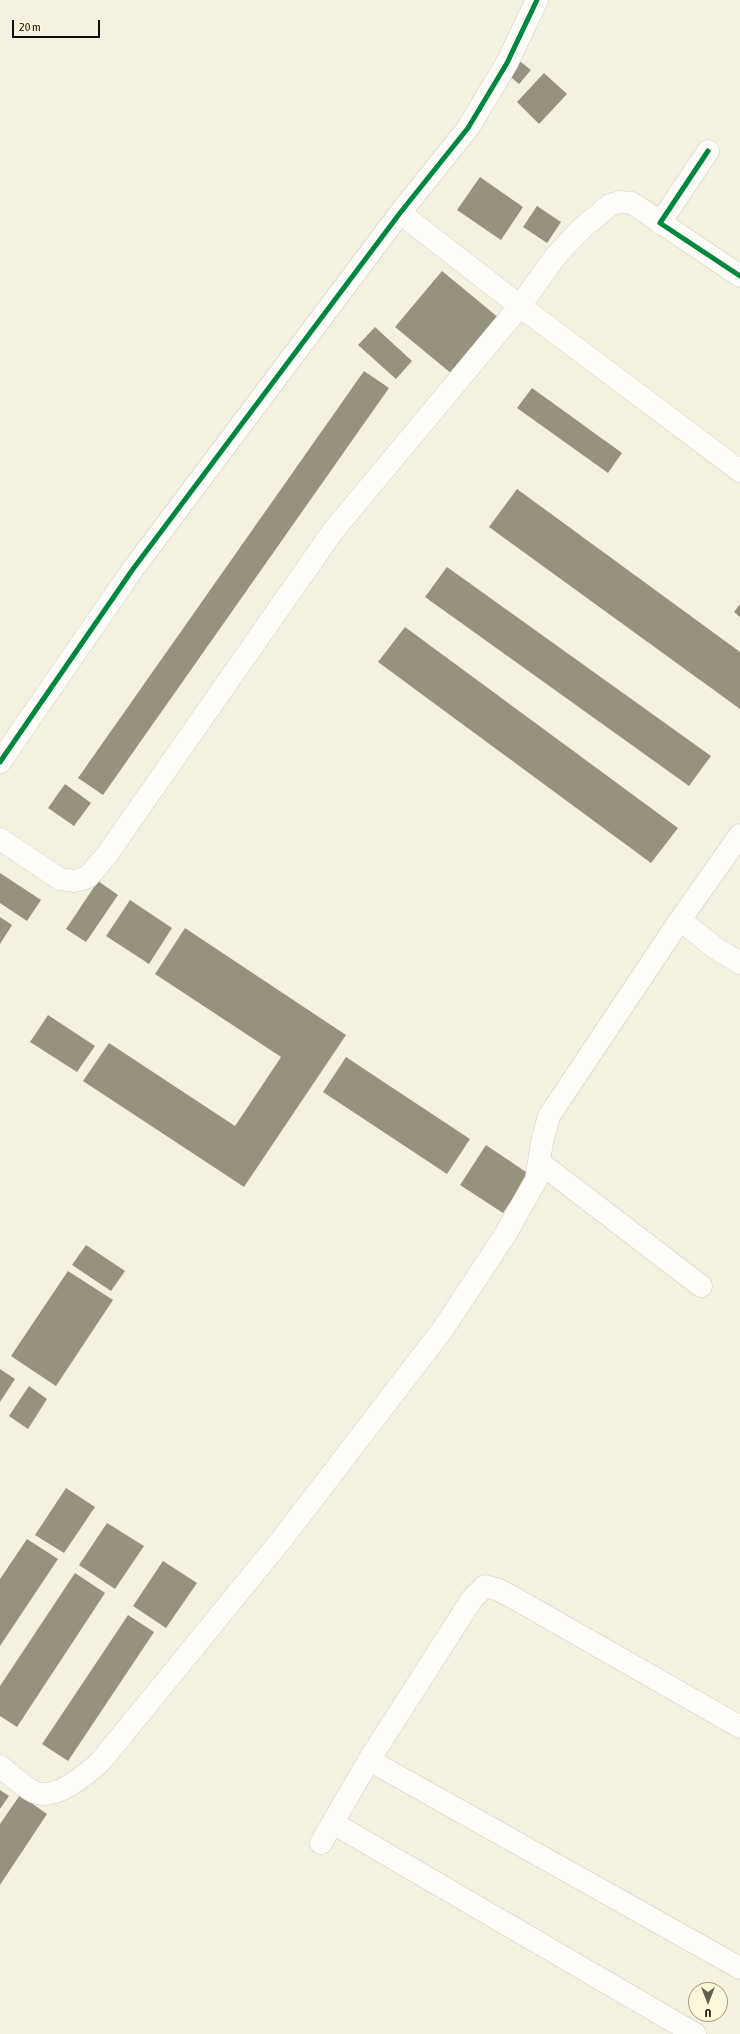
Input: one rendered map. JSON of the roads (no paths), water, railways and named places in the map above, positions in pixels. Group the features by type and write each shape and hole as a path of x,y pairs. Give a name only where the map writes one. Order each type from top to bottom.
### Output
{"street":[{"path":"0,762 133,569 400,213 468,128 507,63 536,0"},
{"path":"660,223 708,151"},
{"path":"0,839 60,879 75,881 88,876 106,856 333,531 520,306 555,257 581,229 610,205 620,202 632,203 740,276"},
{"path":"400,213 520,306 740,471"},
{"path":"0,1766 19,1782 36,1793 48,1793 60,1790 81,1780 101,1761 282,1540 444,1329 509,1228 536,1180 549,1116 680,920 740,835"},
{"path":"680,920 717,949 740,963"},
{"path":"539,1162 701,1286"},
{"path":"321,1843 369,1760 472,1599 485,1586 499,1590 514,1598 740,1727"},
{"path":"369,1760 740,1968"},
{"path":"333,1823 694,2034"}]}
